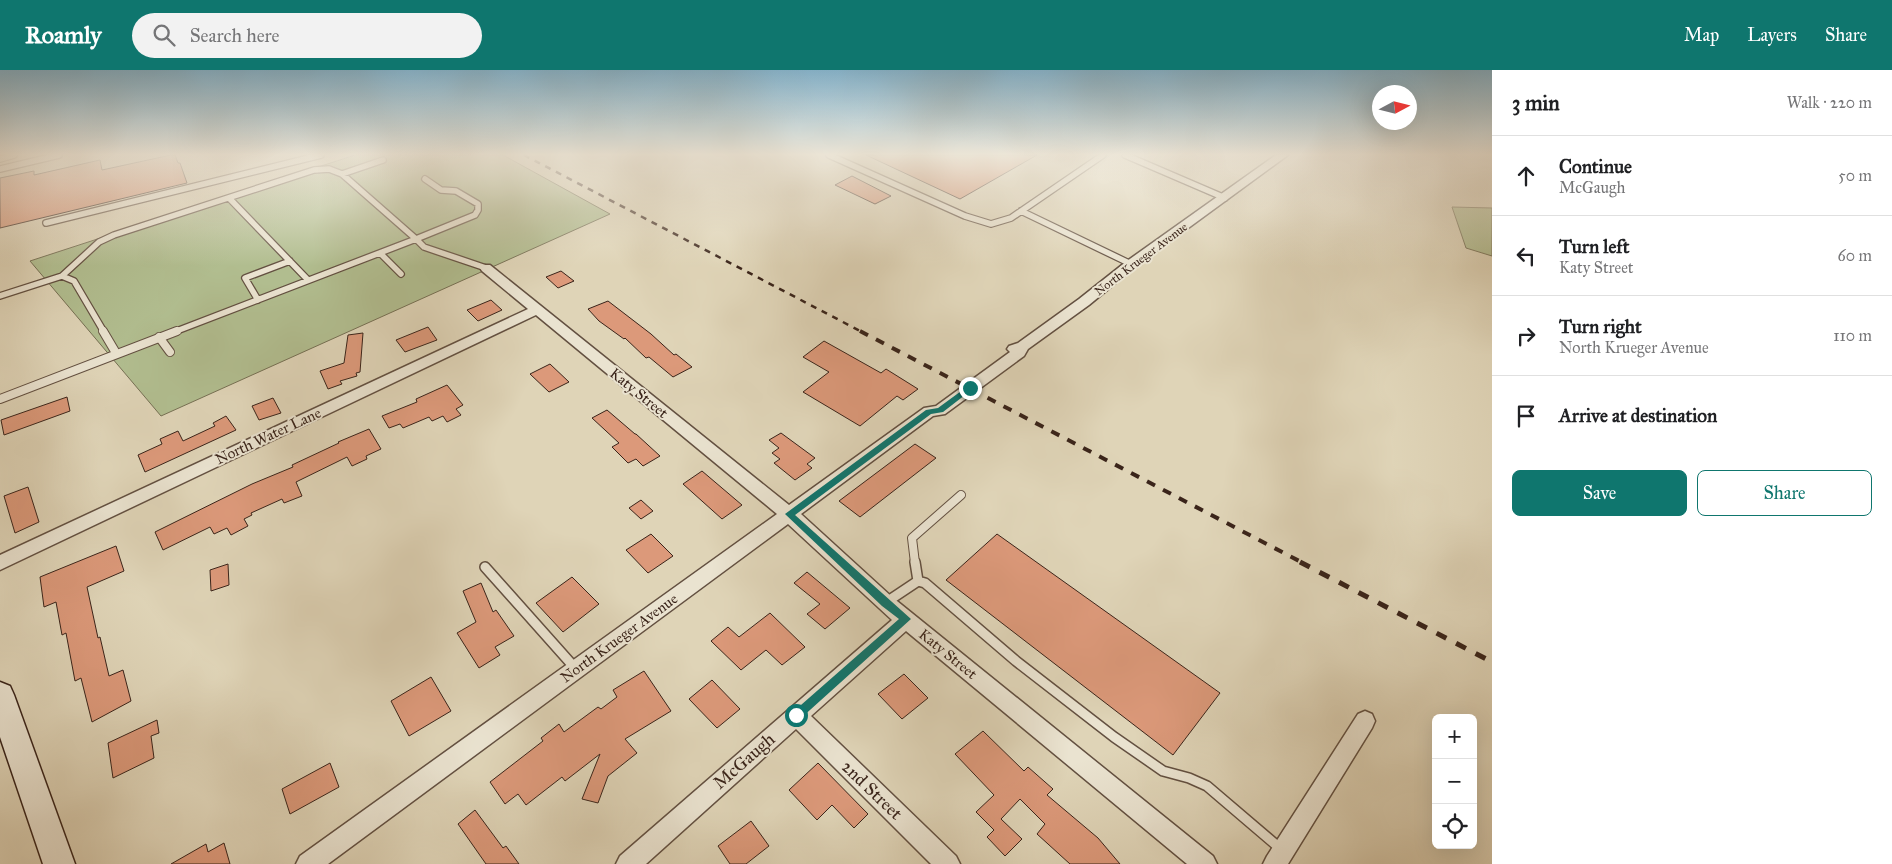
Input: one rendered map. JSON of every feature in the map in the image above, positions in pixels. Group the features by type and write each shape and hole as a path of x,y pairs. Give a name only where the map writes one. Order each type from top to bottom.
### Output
{"street":[{"name":"North Krueger Avenue","path":"308,864 929,412 940,410 1019,353 1023,346 1084,302 1131,264 1233,192"},
{"name":"Katy Street","path":"486,268 789,514 885,603 1205,864"},
{"name":"North Water Lane","path":"0,563 536,310"},
{"name":"McGaugh","path":"628,864 906,619"},
{"path":"0,695 59,864"},
{"name":"2nd Street","path":"796,715 948,864"},
{"path":"1279,858 1365,721"}],"lane":[{"path":"46,223 166,192"},
{"path":"0,296 62,276 98,242 247,192"},
{"path":"363,192 424,247 486,268"},
{"path":"0,399 475,215 478,210 478,204 458,192"},
{"path":"912,192 965,216 991,224 1011,218 1048,192"},
{"path":"1211,192 1225,198"},
{"path":"229,198 308,280"},
{"path":"1020,211 1131,264"},
{"path":"380,253 400,274"},
{"path":"258,300 245,278 290,261"},
{"path":"62,276 74,281 116,353"},
{"path":"159,337 170,352"},
{"path":"918,581 912,538 961,495"},
{"path":"485,567 576,669"},
{"path":"885,603 918,581 925,583 1016,661 1114,737 1163,772 1189,778 1207,786 1279,858"}],"green space":[{"path":"241,192 570,192 610,214 161,416 30,261"},
{"path":"1452,207 1492,208 1492,256 1466,248"}],"building":[{"path":"0,192 149,192 0,228"},
{"path":"850,192 883,192 891,196 875,204"},
{"path":"945,192 972,192 960,199"},
{"path":"561,271 574,281 558,288 546,277"},
{"path":"491,300 502,310 478,321 467,310"},
{"path":"608,301 651,334 674,355 676,354 692,367 673,377 649,357 646,358 625,338 599,321 588,309"},
{"path":"428,327 437,340 405,352 396,340"},
{"path":"363,333 360,372 356,373 357,376 340,381 342,384 328,389 320,371 344,363 348,335"},
{"path":"824,341 881,373 886,369 918,389 903,400 897,396 860,426 803,392 829,372 803,357"},
{"path":"550,364 569,382 549,392 530,374"},
{"path":"447,385 463,405 456,409 461,415 447,422 443,416 432,421 429,417 403,428 400,424 389,428 382,416 417,402 416,399"},
{"path":"67,397 70,411 4,435 1,420"},
{"path":"273,398 281,413 259,420 252,406"},
{"path":"607,410 660,456 643,466 636,459 628,463 612,447 619,443 592,418"},
{"path":"226,416 236,430 145,472 138,455 162,444 160,439 178,431 183,441 215,426 213,423"},
{"path":"369,429 381,449 366,456 367,459 352,466 347,457 296,482 302,496 284,503 282,499 251,513 252,515 244,519 248,526 231,535 227,528 214,534 210,527 163,550 155,532 252,484 293,467 292,465 338,442"},
{"path":"781,433 815,458 807,464 812,468 795,480 774,463 780,459 772,453 779,448 769,440"},
{"path":"915,444 936,458 860,517 839,501"},
{"path":"702,471 742,505 722,519 683,484"},
{"path":"28,487 39,522 15,533 4,496"},
{"path":"641,500 653,511 641,519 629,508"},
{"path":"651,534 673,556 648,573 626,550"},
{"path":"997,534 1220,693 1173,755 946,580"},
{"path":"116,546 124,571 87,587 98,638 100,637 109,676 123,670 131,701 92,722 81,678 75,681 66,633 62,635 56,602 44,607 40,577"},
{"path":"228,564 229,585 211,591 210,570"},
{"path":"807,572 850,608 825,629 807,614 820,604 794,583"},
{"path":"572,577 599,604 563,632 536,603"},
{"path":"481,583 493,612 496,610 514,636 495,647 500,655 479,668 457,633 476,622 463,591"},
{"path":"770,613 805,647 782,665 766,650 741,670 711,641 728,627 739,637"},
{"path":"644,671 671,711 625,739 637,753 608,776 598,803 582,799 600,754 565,781 562,777 526,805 518,794 505,804 490,782 543,741 541,738 559,724 564,732 598,707 601,709 617,697 613,690"},
{"path":"904,674 928,698 902,719 878,694"},
{"path":"431,677 451,711 409,736 391,701"},
{"path":"712,680 740,709 717,728 689,699"},
{"path":"157,720 159,733 151,736 154,758 113,778 108,743"},
{"path":"983,731 1024,771 1028,767 1053,789 1047,795 1098,838 1120,864 1070,864 1037,834 1045,824 1020,799 1001,819 1022,839 1005,856 987,837 994,830 976,812 994,795 955,754"},
{"path":"330,763 339,787 290,814 282,789"},
{"path":"818,763 868,814 854,828 832,805 817,820 789,790"},
{"path":"475,810 503,848 506,846 519,864 486,864 458,824"},
{"path":"751,821 769,846 746,864 730,864 718,846"},
{"path":"224,843 230,864 171,864 206,844 208,852"}],"railway":[{"path":"595,192 862,332"},
{"path":"860,331 1303,563"},
{"path":"1300,562 1492,662"}],"route":[{"path":"796,715 906,619 885,603 789,514 929,412 940,410 970,388"}]}
